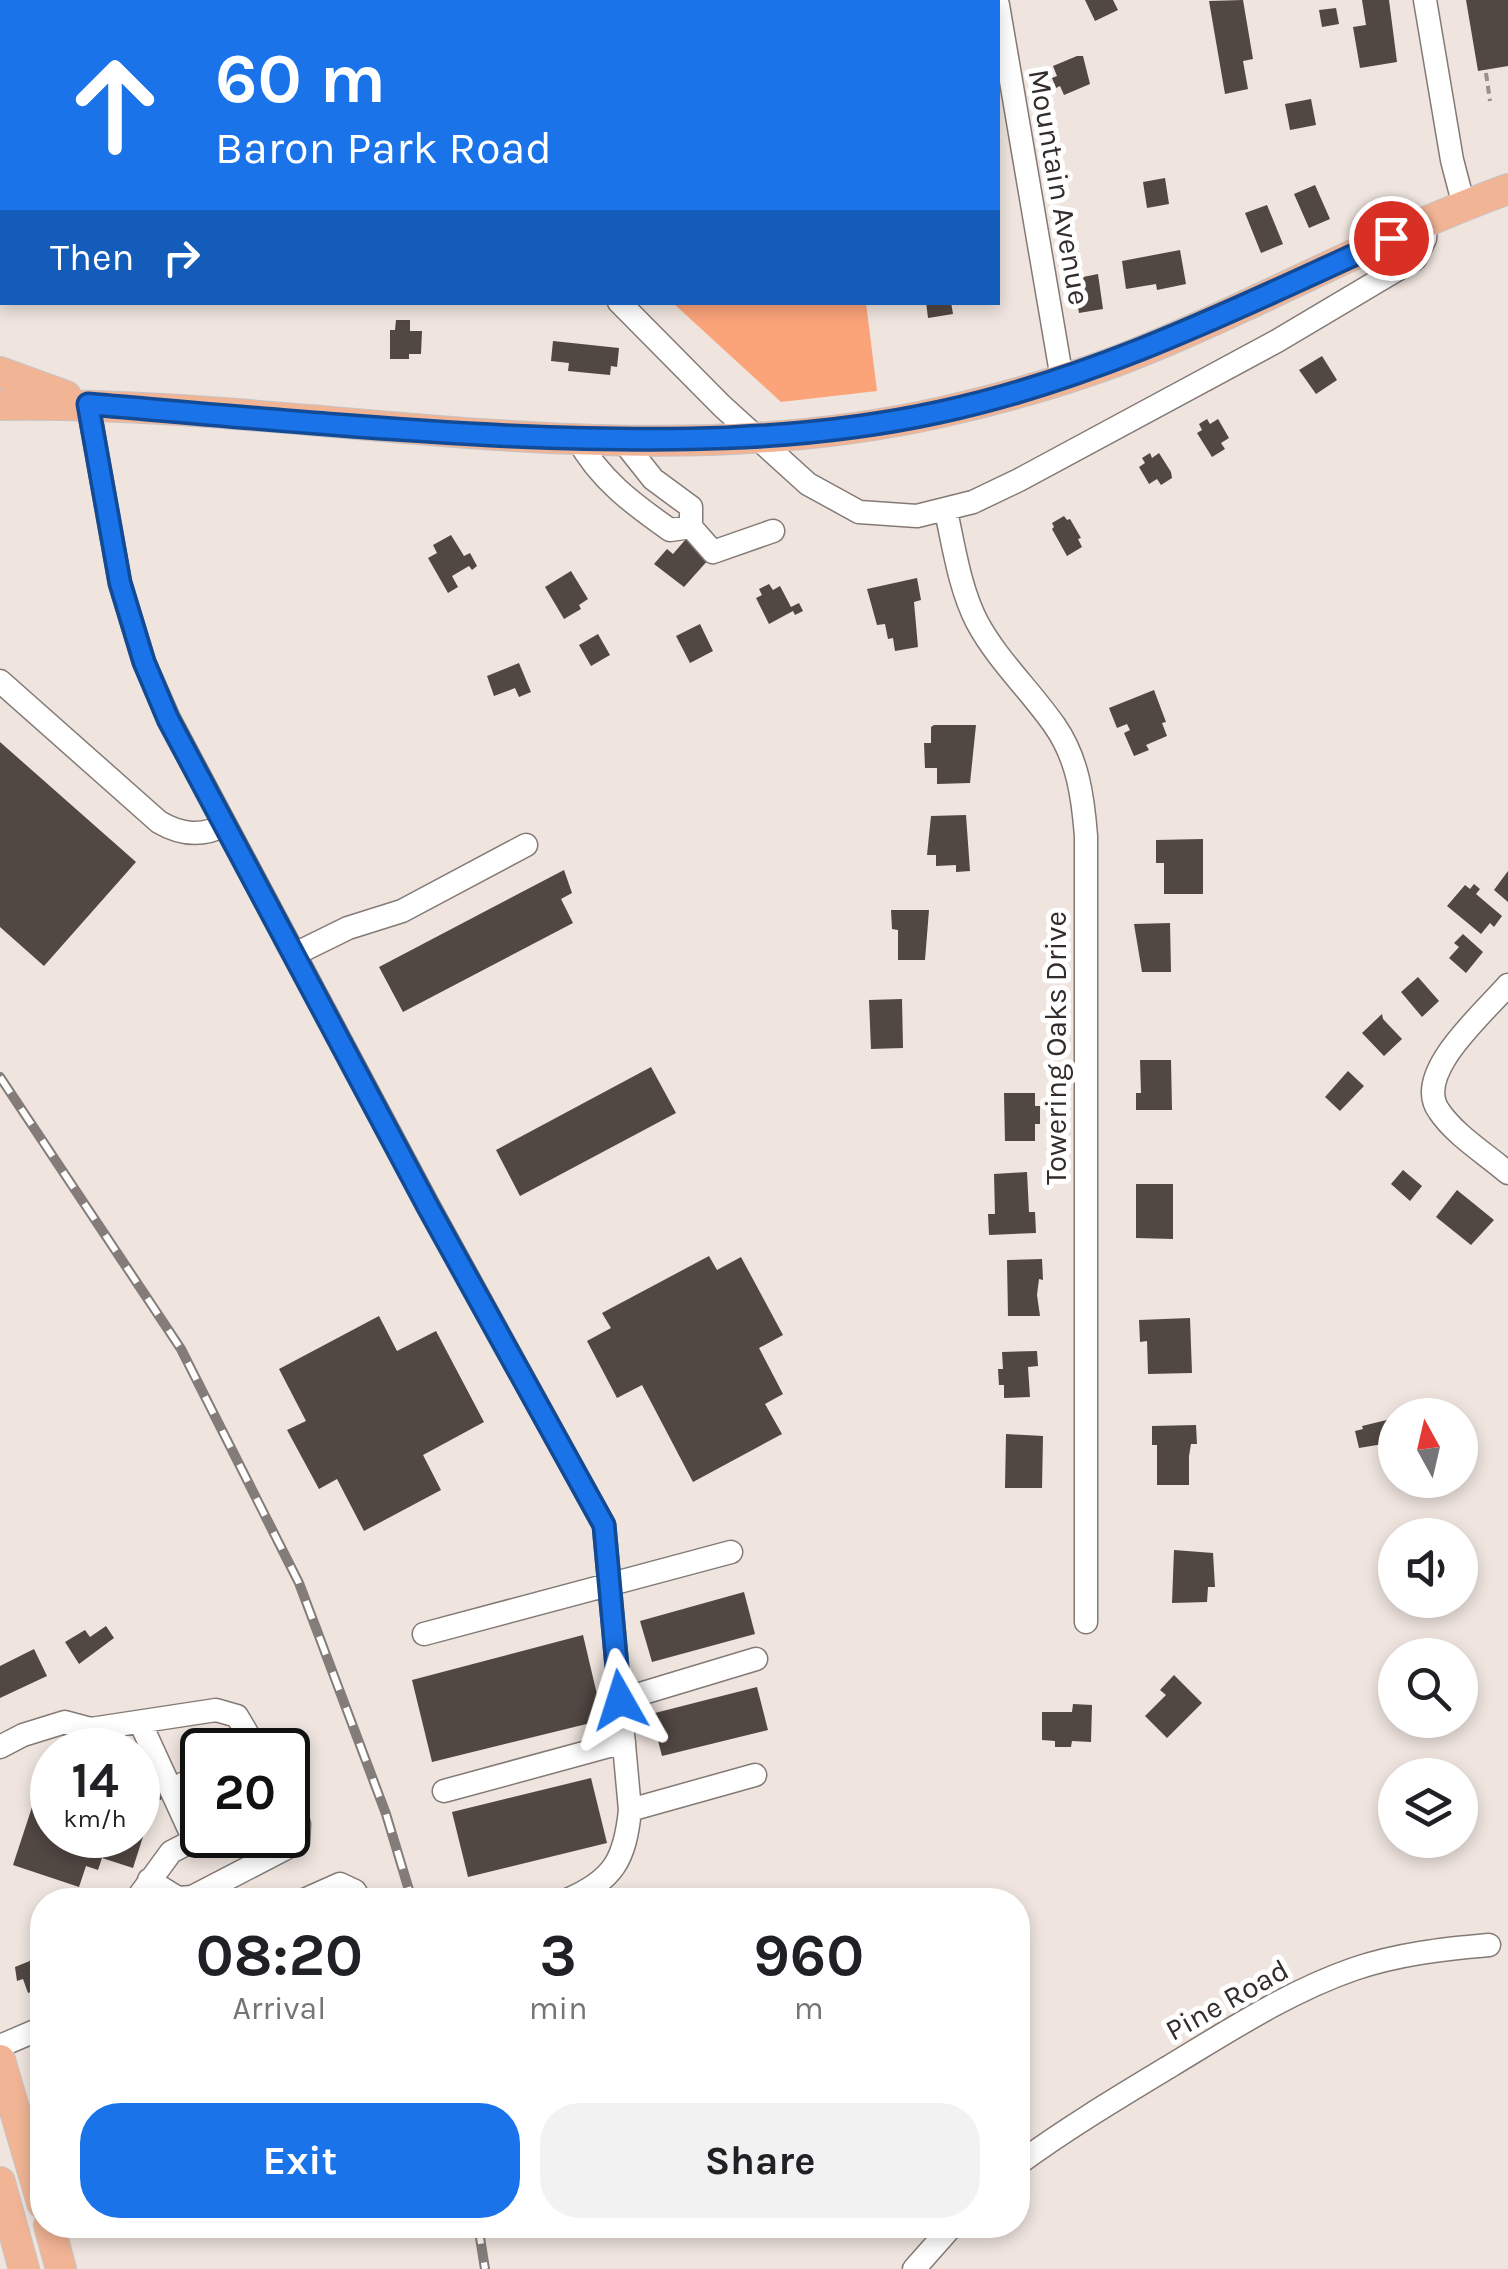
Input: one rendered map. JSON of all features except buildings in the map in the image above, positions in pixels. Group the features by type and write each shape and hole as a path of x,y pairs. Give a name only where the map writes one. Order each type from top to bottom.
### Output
{"main road":[{"path":"0,405 88,404 412,431 622,440 815,433 923,416 1062,379 1122,358 1507,188"},
{"path":"0,372 88,404"},
{"path":"0,2060 30,2161"},
{"path":"0,2182 24,2269"},
{"path":"53,2238 61,2269"}],"street":[{"path":"1424,0 1452,160 1464,206"},
{"name":"Mountain Avenue","path":"1000,20 1062,379"},
{"path":"622,305 808,484 859,512 902,516 946,511 1019,480 1278,341 1404,267 1421,250 1426,223"},
{"path":"88,404 116,566 130,623 168,719 428,1207 604,1525 630,1810 627,1841 616,1866 592,1888"},
{"path":"577,438 590,463 627,500 670,530 691,527"},
{"path":"622,440 653,479 692,507 691,527 713,552 773,532"},
{"name":"Towering Oaks Drive","path":"946,511 967,600 976,620 995,652 1057,729 1076,768 1083,800 1086,1622"},
{"path":"0,681 159,822 173,830 199,834 226,825"},
{"path":"294,954 348,928 402,912 526,844"},
{"path":"1508,985 1440,1064 1431,1090 1441,1115 1508,1173"},
{"path":"424,1634 732,1552"},
{"path":"620,1700 756,1659"},
{"path":"0,1746 23,1734 66,1722 90,1729 216,1710 236,1716 243,1728"},
{"path":"140,1722 180,1805"},
{"path":"444,1791 624,1742"},
{"path":"630,1810 755,1775"},
{"path":"171,1790 180,1785"},
{"path":"144,1888 171,1852 180,1848"},
{"path":"209,1888 267,1858"},
{"name":"Pine Road","path":"1030,2155 1187,2056 1312,1987 1394,1958 1436,1949 1489,1945"},
{"path":"0,2046 30,2033"},
{"path":"914,2269 941,2238"}],"path":[{"path":"1486,73 1490,101"}],"shaded area":[{"path":"675,305 866,305 877,391 781,402"}],"railway":[{"path":"0,1077 181,1349 299,1583 386,1814 408,1888"},
{"path":"480,2238 485,2269"}],"route":[{"path":"620,1700 604,1525 428,1207 168,719 130,623 88,404 412,431 542,437 712,440 815,433 941,412 1062,379 1122,358 1391,238"}]}
